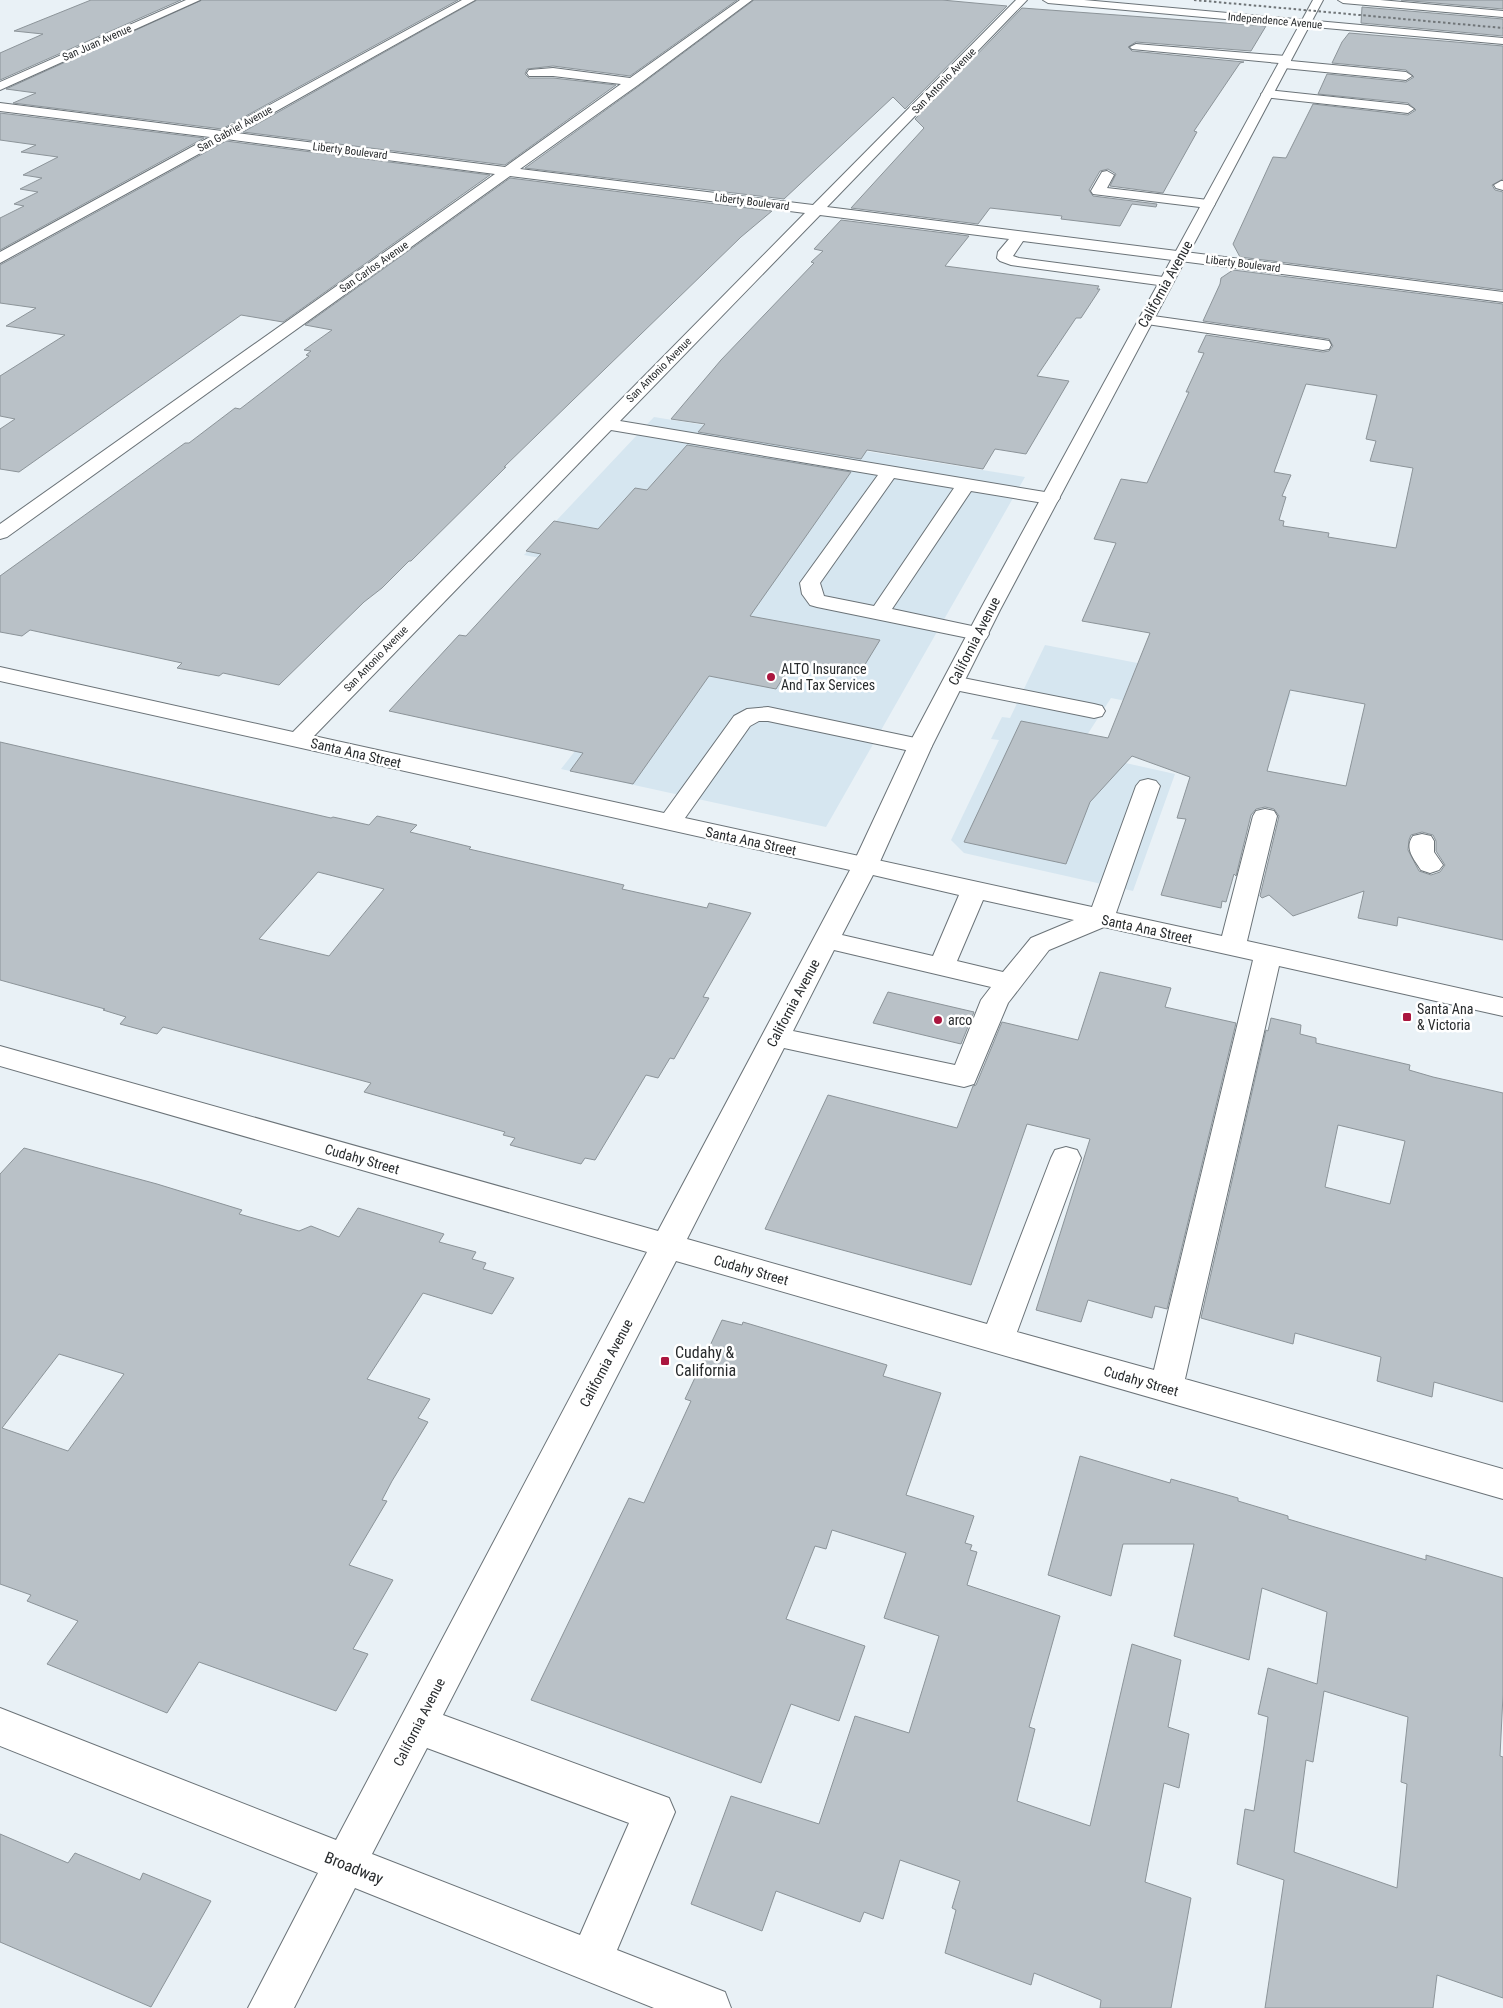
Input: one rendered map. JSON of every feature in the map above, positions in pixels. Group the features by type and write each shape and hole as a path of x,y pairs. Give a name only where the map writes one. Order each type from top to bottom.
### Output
{"street":[{"name":"San Juan Avenue","path":"0,86 194,0"},
{"name":"San Gabriel Avenue","path":"0,258 470,0"},
{"name":"San Carlos Avenue","path":"0,533 747,0"},
{"name":"San Antonio Avenue","path":"298,740 1022,0"},
{"name":"Independence Avenue","path":"1048,0 1503,41"},
{"name":"California Avenue","path":"270,2008 865,866 920,746 978,634 1267,94 1285,70 1318,0"},
{"path":"1343,0 1410,3 1503,14"},
{"path":"1136,48 1285,70 1406,76"},
{"path":"533,73 553,72 634,82"},
{"path":"1267,94 1408,109"},
{"name":"Liberty Boulevard","path":"0,107 1503,297"},
{"path":"1107,175 1098,191 1208,204"},
{"path":"1019,236 1006,252 1005,258 1016,262 1166,281"},
{"path":"1087,271 1103,247"},
{"path":"1146,320 1323,345"},
{"path":"606,424 1050,498"},
{"path":"889,472 810,583 812,594 817,601 978,634"},
{"path":"879,613 966,484"},
{"name":"Santa Ana Street","path":"0,674 1503,1007"},
{"path":"953,683 1094,711"},
{"path":"669,823 742,721 755,714 797,720 920,746"},
{"path":"776,1037 964,1077 995,1000 1040,944 1102,919 1148,786"},
{"path":"1232,947 1265,816"},
{"path":"1422,841 1422,852 1430,865"},
{"path":"941,967 974,891"},
{"path":"826,940 1009,982"},
{"path":"1166,1388 1268,955"},
{"name":"Cudahy Street","path":"0,1056 1503,1484"},
{"path":"997,1341 1066,1158"},
{"path":"417,1725 655,1812 591,1961"},
{"name":"Broadway","path":"0,1728 709,2008"}],"shaded area":[{"path":"654,417 1025,477 826,827 561,769 702,588 524,555"},
{"path":"1045,645 1291,693 1278,731 1111,698 1076,752 1175,774 1133,891 964,853 951,840 999,740 991,739 1002,717 1010,718"}],"building":[{"path":"91,0 181,0 0,80 0,53 43,34 14,31"},
{"path":"202,0 458,0 222,129 13,103 36,93 6,89"},
{"path":"477,0 737,0 630,76 553,66 527,69 525,74 529,78 553,78 616,85 505,165 243,132"},
{"path":"754,0 942,0 1007,6 905,109 893,97 784,199 525,168 639,86"},
{"path":"1401,0 1503,0 1503,9"},
{"path":"1362,7 1503,19 1503,36 1361,23"},
{"path":"1022,8 1266,26 1251,51 1136,42 1128,47 1132,51 1244,62 1240,63 1194,131 1197,132 1163,193 1110,186 1116,174 1108,169 1100,171 1089,190 1093,196 1157,204 1156,207 1132,204 1120,226 1061,219 1062,216 990,208 978,224 851,208 924,128 915,119"},
{"path":"1349,33 1503,46 1503,179 1492,185 1495,190 1503,192 1503,290 1240,257 1233,244 1273,157 1286,158 1313,104 1408,115 1416,110 1408,103 1318,94 1327,74 1406,82 1414,77 1406,70 1332,63 1342,42"},
{"path":"0,113 204,138 0,250 0,218 24,206 14,204 38,192 20,189 42,178 23,175 58,157 21,152 36,145 0,140"},
{"path":"226,141 490,175 283,322 241,315 19,472 0,469 0,429 15,419 0,416 0,376 65,335 6,326 36,308 0,303 0,265"},
{"path":"510,178 772,211 741,237 504,467 506,467 411,561 364,602 279,685 223,673 219,676 177,668 182,663 30,630 22,636 0,632 0,576 185,443 189,443 235,408 240,409 309,356 306,355 311,351 304,350 332,330 305,325"},
{"path":"841,220 969,236 945,266 1099,286 1097,289 1100,289 1081,318 1076,318 1037,376 1069,381 1026,454 995,449 983,469 867,450 861,459 698,432 705,424 671,419 721,360 814,263 811,262 823,251 814,249"},
{"path":"1233,270 1503,304 1503,940 1398,917 1397,926 1358,918 1364,891 1293,916 1269,895 1262,898 1260,896 1279,816 1274,809 1265,807 1256,809 1251,815 1236,876 1234,874 1226,902 1222,901 1221,908 1161,895 1186,819 1177,818 1190,777 1132,756 1090,802 1066,864 964,842 1021,721 1108,738 1150,633 1082,621 1116,543 1094,539 1121,479 1147,483 1189,392 1186,392 1204,353 1198,352 1206,335 1323,352 1329,351 1333,346 1329,339 1203,321 1221,278","holes":["1306,384 1377,395 1366,439 1376,441 1370,461 1413,468 1396,548 1328,537 1329,533 1283,526 1284,521 1279,520 1286,497 1282,496 1291,475 1274,472","1290,690 1365,704 1346,786 1267,771","1422,832 1433,835 1436,841 1436,851 1445,865 1440,872 1431,875 1419,871 1408,850 1411,835"]},
{"path":"687,445 851,472 750,616 880,640 858,676 792,664 776,689 709,676 633,784 570,771 583,753 389,711 459,635 466,636 541,554 526,551 554,521 598,529 635,488 647,490"},
{"path":"0,742 331,818 369,825 377,816 417,825 410,832 471,847 469,849 624,885 622,889 707,908 709,903 751,913 703,997 709,998 674,1059 670,1058 658,1078 646,1075 595,1160 585,1158 581,1164 510,1145 515,1138 503,1135 505,1132 364,1092 371,1083 163,1027 157,1034 120,1024 126,1017 103,1010 105,1009 0,980","holes":["318,872 384,889 329,956 259,939"]},
{"path":"1100,972 1171,988 1165,1007 1236,1023 1167,1309 1155,1306 1152,1318 1088,1300 1081,1322 1036,1310 1090,1139 1027,1124 971,1285 765,1229 828,1095 957,1128 973,1086 976,1085 1002,1022 1078,1040"},
{"path":"888,992 974,1012 961,1044 873,1023"},
{"path":"1271,1018 1301,1025 1300,1034 1316,1038 1316,1043 1410,1065 1409,1070 1503,1093 1503,1402 1434,1382 1432,1397 1377,1381 1381,1357 1295,1333 1293,1344 1201,1318 1266,1030 1268,1031","holes":["1338,1125 1405,1141 1390,1204 1325,1187"]},
{"path":"24,1148 157,1184 242,1210 239,1214 299,1231 311,1226 339,1237 358,1208 444,1234 439,1242 476,1252 472,1259 486,1263 483,1269 514,1278 492,1314 423,1293 367,1379 430,1399 418,1418 428,1422 392,1481 382,1500 387,1501 349,1565 393,1580 353,1649 368,1654 336,1711 199,1662 167,1713 47,1664 78,1621 27,1601 31,1595 0,1584 0,1174","holes":["59,1354 124,1374 68,1451 2,1428"]},
{"path":"722,1320 742,1325 743,1322 887,1365 883,1376 941,1393 906,1495 974,1516 965,1543 972,1545 970,1550 977,1552 967,1585 1060,1616 1029,1727 1035,1729 1017,1801 1090,1826 1132,1644 1181,1660 1168,1727 1189,1734 1179,1788 1164,1783 1145,1882 1191,1898 1171,2008 1100,2008 1101,2000 1034,1973 1031,1985 945,1953 956,1910 952,1908 960,1881 900,1860 883,1919 864,1912 860,1922 776,1891 762,1931 691,1904 731,1796 819,1824 855,1716 909,1733 939,1636 884,1618 906,1553 832,1530 826,1549 815,1546 786,1619 865,1646 839,1721 791,1704 761,1783 531,1700 629,1498 644,1503 691,1401 685,1399"},
{"path":"1080,1456 1170,1483 1171,1479 1238,1498 1238,1501 1288,1516 1288,1519 1426,1560 1426,1555 1503,1578 1503,1695 1500,1756 1503,1757 1503,1998 1437,1975 1433,2008 1265,2008 1284,1880 1237,1864 1245,1809 1254,1811 1264,1746 1268,1717 1258,1714 1268,1668 1317,1684 1327,1612 1262,1588 1249,1660 1174,1636 1194,1544 1123,1544 1111,1596 1048,1575","holes":["1324,1691 1408,1717 1401,1782 1407,1784 1397,1888 1294,1852 1306,1760 1313,1762"]},
{"path":"0,1834 68,1863 75,1853 140,1880 143,1873 211,1901 151,2007 0,1942"}],"railway":[{"path":"1194,0 1503,28"}],"place":[{"name":"ALTO Insurance And Tax Services","path":"771,677"},
{"name":"Santa Ana & Victoria","path":"1407,1017"},
{"name":"arco","path":"938,1020"},
{"name":"Cudahy & California","path":"665,1361"}]}
